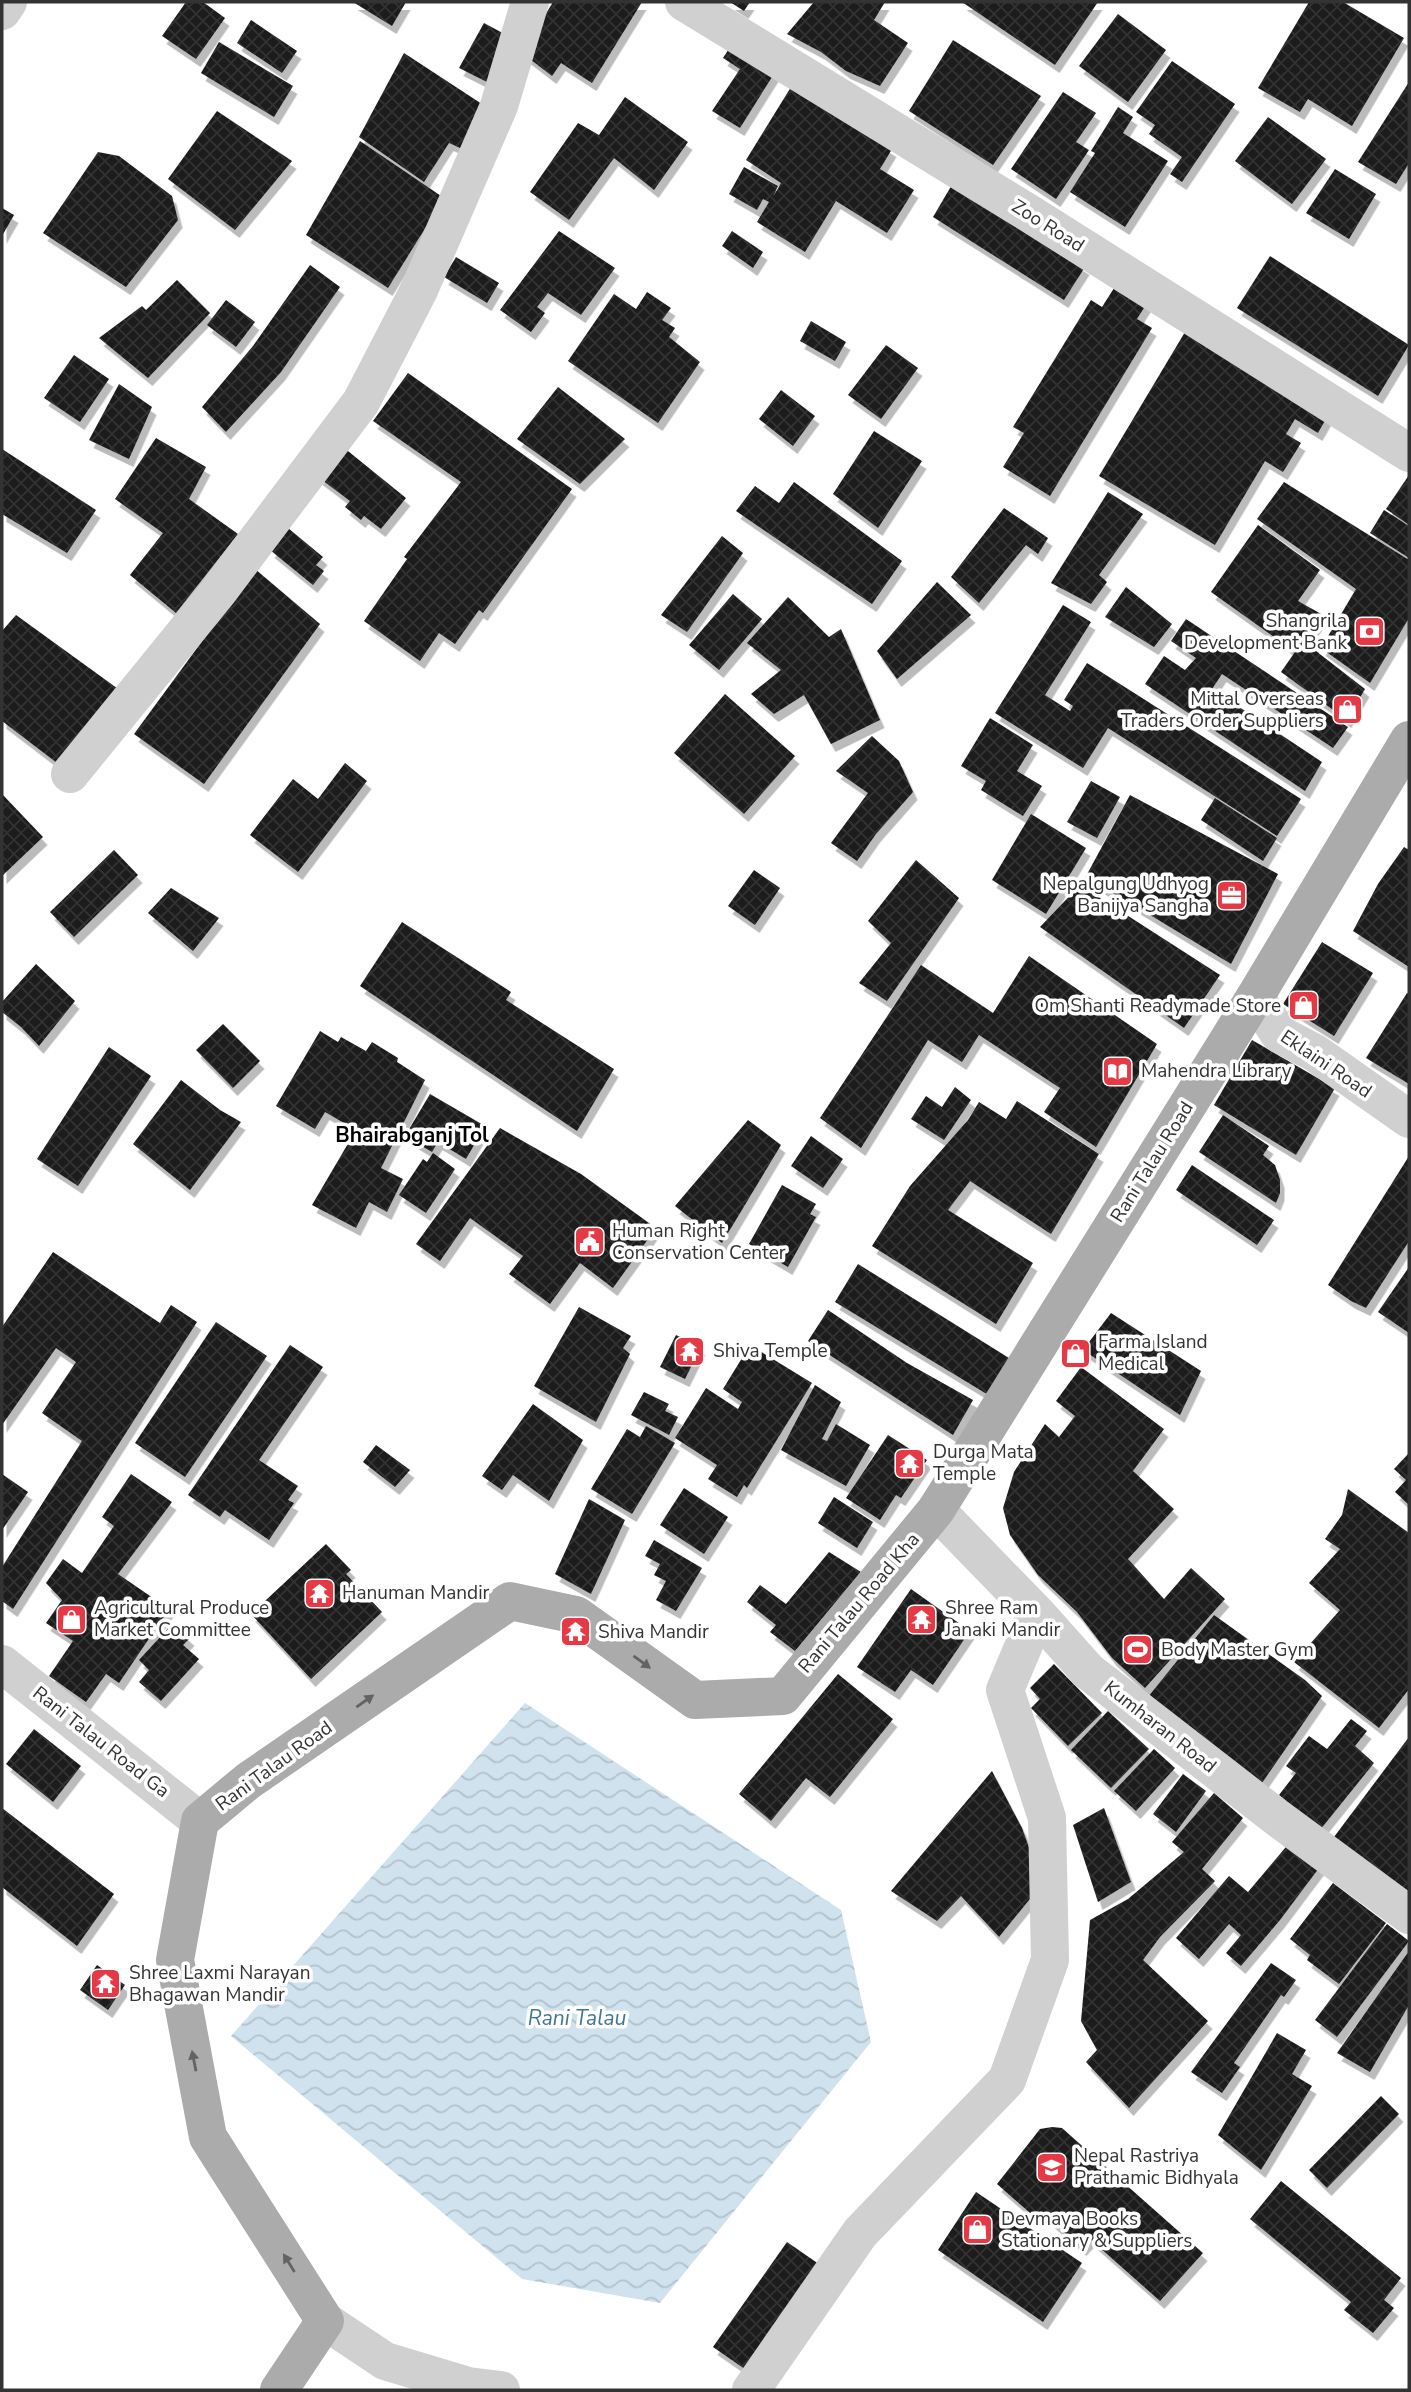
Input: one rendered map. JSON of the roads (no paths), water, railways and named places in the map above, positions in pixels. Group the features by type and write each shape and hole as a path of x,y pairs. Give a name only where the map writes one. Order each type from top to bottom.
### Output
{"main road":[{"name":"Rani Talau Road","path":"936,1510 1255,997 1409,740"},
{"name":"Rani Talau Road Kha","path":"783,1696 936,1510"},
{"name":"Rani Talau Road","path":"325,2321 208,2137 174,1960 200,1821 248,1781 510,1601 576,1615 695,1700 783,1696"},
{"path":"279,2390 325,2321"}],"street":[{"path":"2,12 8,2"},
{"path":"70,774 218,592 361,402 419,290 499,106 530,2"},
{"name":"Zoo Road","path":"684,2 1027,212 1409,453"},
{"name":"Eklaini Road","path":"1255,997 1279,1034 1315,1053 1409,1119"},
{"name":"Kumharan Road","path":"936,1510 1088,1671 1275,1816 1409,1915"},
{"path":"751,2390 860,2234 1007,2080 1050,1960 1047,1818 1005,1690 1037,1614"},
{"name":"Rani Talau Road Ga","path":"2,1664 200,1821"},
{"path":"325,2321 385,2361 468,2386 501,2390"}],"water":[{"name":"Rani Talau","path":"525,1703 841,1910 871,2042 660,2303 522,2279 231,2036"}],"place":[{"name":"Shangrila Development Bank","path":"1370,632"},
{"name":"Mittal Overseas Traders Order Suppliers","path":"1347,710"},
{"name":"Nepalgung Udhyog Banijya Sangha","path":"1232,895"},
{"name":"Om Shanti Readymade Store","path":"1304,1006"},
{"name":"Mahendra Library","path":"1118,1071"},
{"name":"Human Right Conservation Center","path":"589,1242"},
{"name":"Shiva Temple","path":"690,1351"},
{"name":"Farma Island Medical","path":"1075,1353"},
{"name":"Durga Mata Temple","path":"910,1463"},
{"name":"Hanuman Mandir","path":"319,1593"},
{"name":"Agricultural Produce Market Committee","path":"71,1619"},
{"name":"Shree Ram Janaki Mandir","path":"922,1619"},
{"name":"Shiva Mandir","path":"575,1632"},
{"name":"Body Master Gym","path":"1138,1650"},
{"name":"Shree Laxmi Narayan Bhagawan Mandir","path":"106,1984"},
{"name":"Nepal Rastriya Prathamic Bidhyala","path":"1051,2167"},
{"name":"Devmaya Books Stationary & Suppliers","path":"978,2230"}],"district":[{"name":"Bhairabganj Tol","path":"412,1135"}]}
